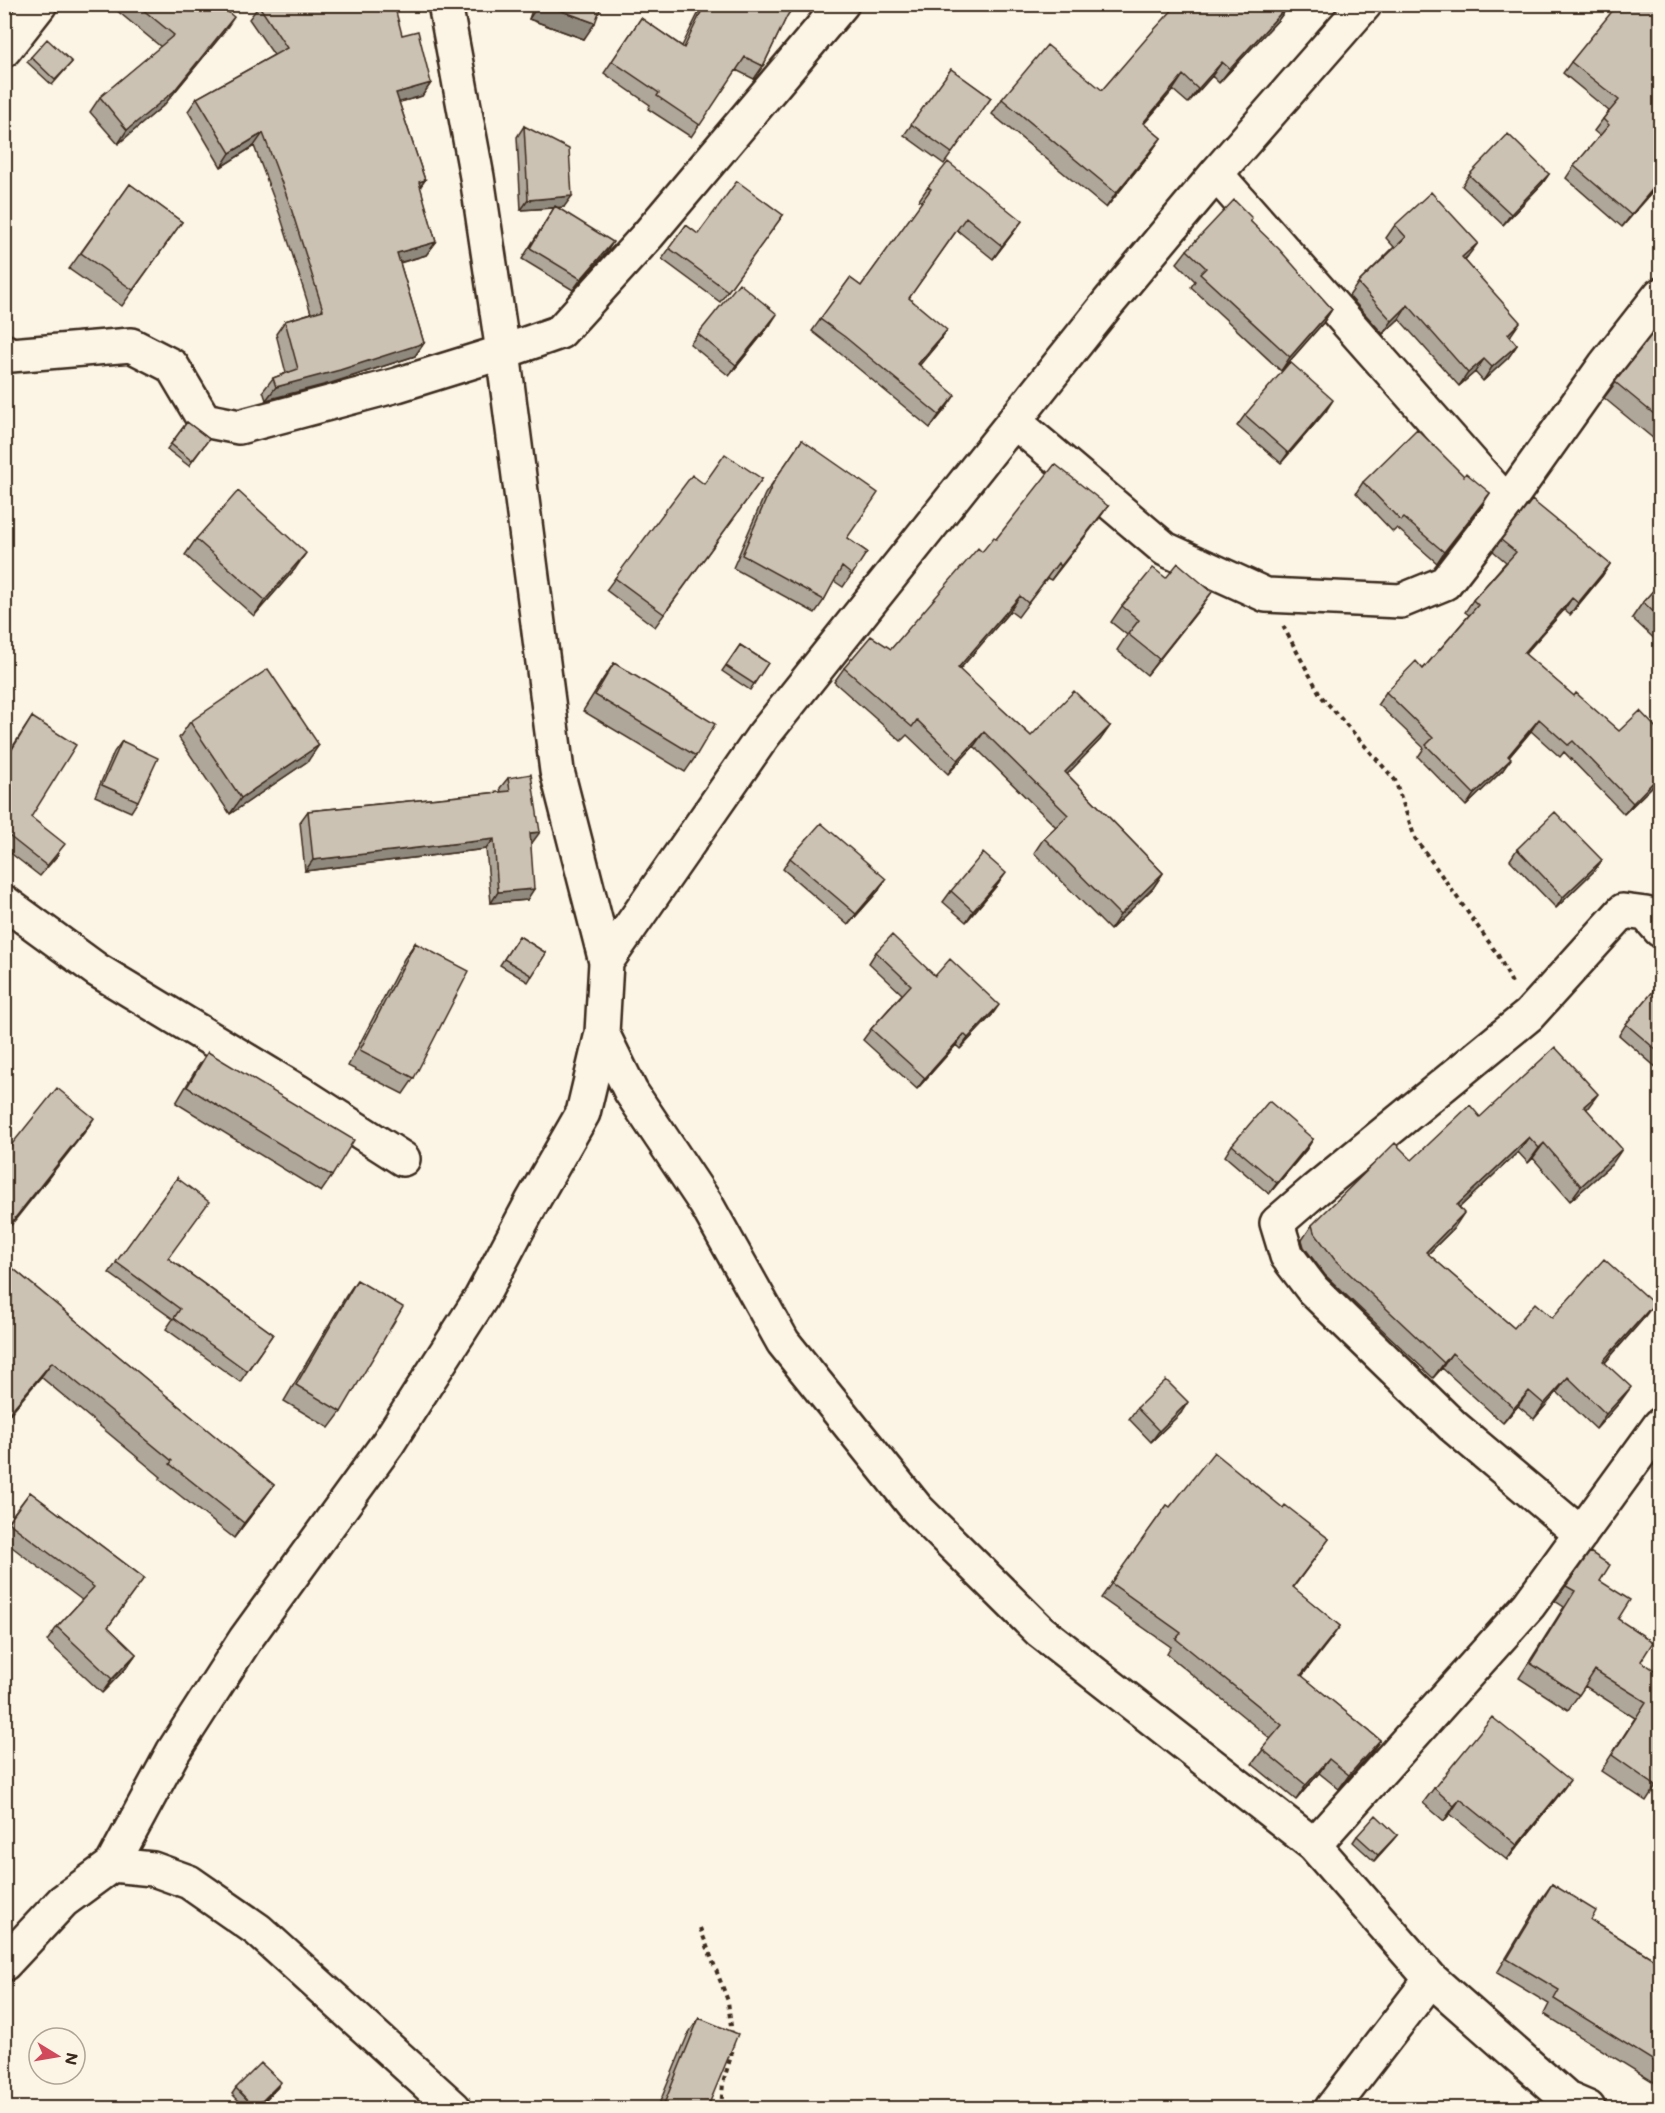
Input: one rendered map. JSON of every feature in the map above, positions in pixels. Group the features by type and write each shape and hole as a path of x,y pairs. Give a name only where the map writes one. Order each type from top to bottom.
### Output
{"street":[{"path":"4,50 40,4"},
{"path":"4,1964 63,1901 112,1865 173,1752 245,1640 388,1443 481,1298 583,1113 602,1033 606,962 557,771 503,352 477,177 445,4"},
{"path":"4,351 11,355 131,345 172,366 204,420 239,427 398,385 560,332 648,235 842,4"},
{"path":"606,962 763,736 1109,302 1216,174 1365,4"},
{"path":"1216,174 1508,503"},
{"path":"1014,421 1165,549 1266,595 1401,602 1445,583 1508,503 1605,365 1660,296"},
{"path":"4,902 97,970 288,1085 403,1159"},
{"path":"1581,1534 1453,1426 1313,1290 1287,1256 1277,1223 1529,1016 1623,911 1646,914 1660,930"},
{"path":"602,1033 631,1092 706,1204 783,1342 917,1509 1040,1631 1314,1845 1431,1979 1567,2098 1588,2109"},
{"path":"1314,1845 1529,1605 1660,1425"},
{"path":"112,1865 153,1869 189,1882 258,1930 438,2103"},
{"path":"1332,2109 1431,1979"}],"path":[{"path":"1266,595 1321,696 1395,780 1415,838 1498,955 1529,1016"},
{"path":"700,1928 728,2001 733,2049 723,2083 721,2109"}],"building":[{"path":"4,4 15,4 6,16 4,15"},
{"path":"136,4 218,4 234,17 174,91 127,130 100,97 174,35"},
{"path":"260,4 394,4 402,35 418,31 431,83 396,93 425,180 419,182 436,242 397,253 424,343 340,370 276,387 273,378 298,369 285,321 323,310 289,202 263,133 230,153 197,98 287,48 259,6"},
{"path":"543,4 602,4 595,23"},
{"path":"705,4 795,4 763,66 745,57 700,125 657,96 659,93 612,61 641,18 684,48"},
{"path":"1178,4 1289,4 1230,69 1222,62 1198,89 1183,75 1143,123 1161,138 1116,193 1002,99 1047,45 1102,90"},
{"path":"1618,4 1625,7 1627,4 1660,4 1660,180 1631,215 1574,166 1609,125 1603,119 1619,100 1571,62"},
{"path":"47,39 72,62 55,80 31,57"},
{"path":"951,69 991,98 952,153 911,124"},
{"path":"524,126 569,149 572,196 528,200"},
{"path":"1508,134 1549,174 1511,214 1469,175"},
{"path":"948,162 1022,221 1002,246 966,217 909,298 947,330 918,364 955,395 939,415 820,319 850,278 861,286 931,189 928,187"},
{"path":"737,181 783,215 728,291 669,248 686,225 698,234"},
{"path":"130,184 182,222 133,290 81,253"},
{"path":"1431,192 1478,243 1462,257 1520,322 1508,334 1517,345 1492,367 1484,359 1468,373 1408,305 1392,321 1358,283 1406,237 1395,225"},
{"path":"1234,200 1252,218 1250,221 1279,249 1332,309 1290,357 1200,274 1206,268 1187,250"},
{"path":"555,206 613,242 581,279 530,248"},
{"path":"739,283 777,314 736,365 698,334"},
{"path":"1660,324 1660,419 1615,382"},
{"path":"1290,362 1333,400 1288,453 1245,415"},
{"path":"187,422 209,439 192,461 171,444"},
{"path":"1417,429 1464,476 1466,473 1490,493 1444,552 1404,518 1401,521 1363,482"},
{"path":"802,440 878,493 847,538 867,552 852,575 842,567 824,600 742,555 774,481"},
{"path":"725,454 762,479 664,614 615,578 692,475 704,484"},
{"path":"1055,464 1108,506 1061,566 1058,563 1028,603 1020,596 958,668 1031,736 1074,691 1110,726 1065,772 1163,873 1120,915 1044,838 1068,815 984,732 958,760 917,720 912,727 844,668 871,636 891,649 978,548 982,552 994,537 996,539"},
{"path":"238,491 306,553 265,600 196,539"},
{"path":"1532,500 1610,564 1578,603 1572,598 1524,653 1574,696 1576,693 1619,731 1640,711 1660,732 1660,775 1633,803 1573,741 1568,745 1539,719 1508,756 1511,759 1474,794 1426,745 1433,738 1386,692 1416,661 1423,669 1478,605 1473,600 1516,552 1501,540"},
{"path":"1178,563 1212,592 1159,659 1128,634 1139,620 1122,606 1153,568 1166,578"},
{"path":"1660,583 1660,618 1643,602"},
{"path":"740,645 768,663 754,684 726,666"},
{"path":"614,663 715,724 696,756 595,695"},
{"path":"268,669 319,745 241,798 190,722"},
{"path":"32,717 76,745 31,817 65,844 47,866 4,832 4,762"},
{"path":"122,741 158,758 138,801 102,785"},
{"path":"531,774 540,832 530,833 534,889 498,892 494,839 313,860 308,811 510,791 508,778"},
{"path":"1555,812 1602,860 1563,897 1517,849"},
{"path":"821,823 886,879 856,914 790,858"},
{"path":"983,853 1006,873 973,911 951,891"},
{"path":"892,935 935,976 950,959 999,1005 968,1038 964,1034 925,1078 871,1029 911,985 876,952"},
{"path":"519,936 546,953 532,976 504,959"},
{"path":"415,943 469,971 414,1078 360,1050"},
{"path":"1660,983 1660,1053 1626,1024"},
{"path":"1555,1047 1598,1094 1584,1106 1622,1149 1581,1186 1544,1143 1539,1148 1529,1137 1457,1205 1464,1213 1426,1252 1514,1328 1535,1303 1552,1318 1604,1259 1654,1304 1603,1361 1631,1387 1606,1414 1568,1377 1544,1404 1529,1391 1514,1408 1452,1353 1444,1363 1335,1260 1314,1232 1312,1225 1395,1143 1412,1160 1470,1105 1480,1117"},
{"path":"208,1052 354,1140 332,1176 187,1087"},
{"path":"57,1088 94,1118 4,1232 4,1154"},
{"path":"1269,1101 1313,1139 1277,1183 1232,1145"},
{"path":"177,1178 209,1202 168,1258 273,1334 247,1371 174,1318 180,1309 116,1262"},
{"path":"4,1261 274,1485 244,1523 170,1464 172,1461 52,1362 4,1419"},
{"path":"357,1280 403,1307 341,1412 296,1385"},
{"path":"1166,1380 1188,1402 1159,1431 1137,1408"},
{"path":"1214,1452 1283,1508 1285,1505 1329,1539 1293,1587 1340,1626 1301,1675 1380,1740 1349,1775 1329,1759 1306,1785 1262,1749 1282,1725 1176,1639 1181,1633 1111,1583 1167,1505 1170,1507"},
{"path":"30,1492 144,1578 108,1627 136,1654 112,1679 57,1627 94,1587 8,1522"},
{"path":"1590,1552 1610,1565 1600,1581 1630,1600 1618,1619 1653,1642 1641,1661 1660,1674 1660,1779 1656,1786 1612,1755 1646,1702 1595,1670 1579,1695 1530,1663 1575,1591 1566,1586"},
{"path":"1492,1717 1570,1780 1517,1845 1460,1799 1454,1806 1434,1788"},
{"path":"1376,1815 1397,1835 1378,1855 1357,1836"},
{"path":"1552,1884 1596,1911 1591,1920 1660,1963 1660,2065 1554,1999 1559,1990 1507,1959"},
{"path":"699,2018 738,2034 707,2109 662,2109"},
{"path":"261,2063 281,2082 255,2108 236,2088"}]}
